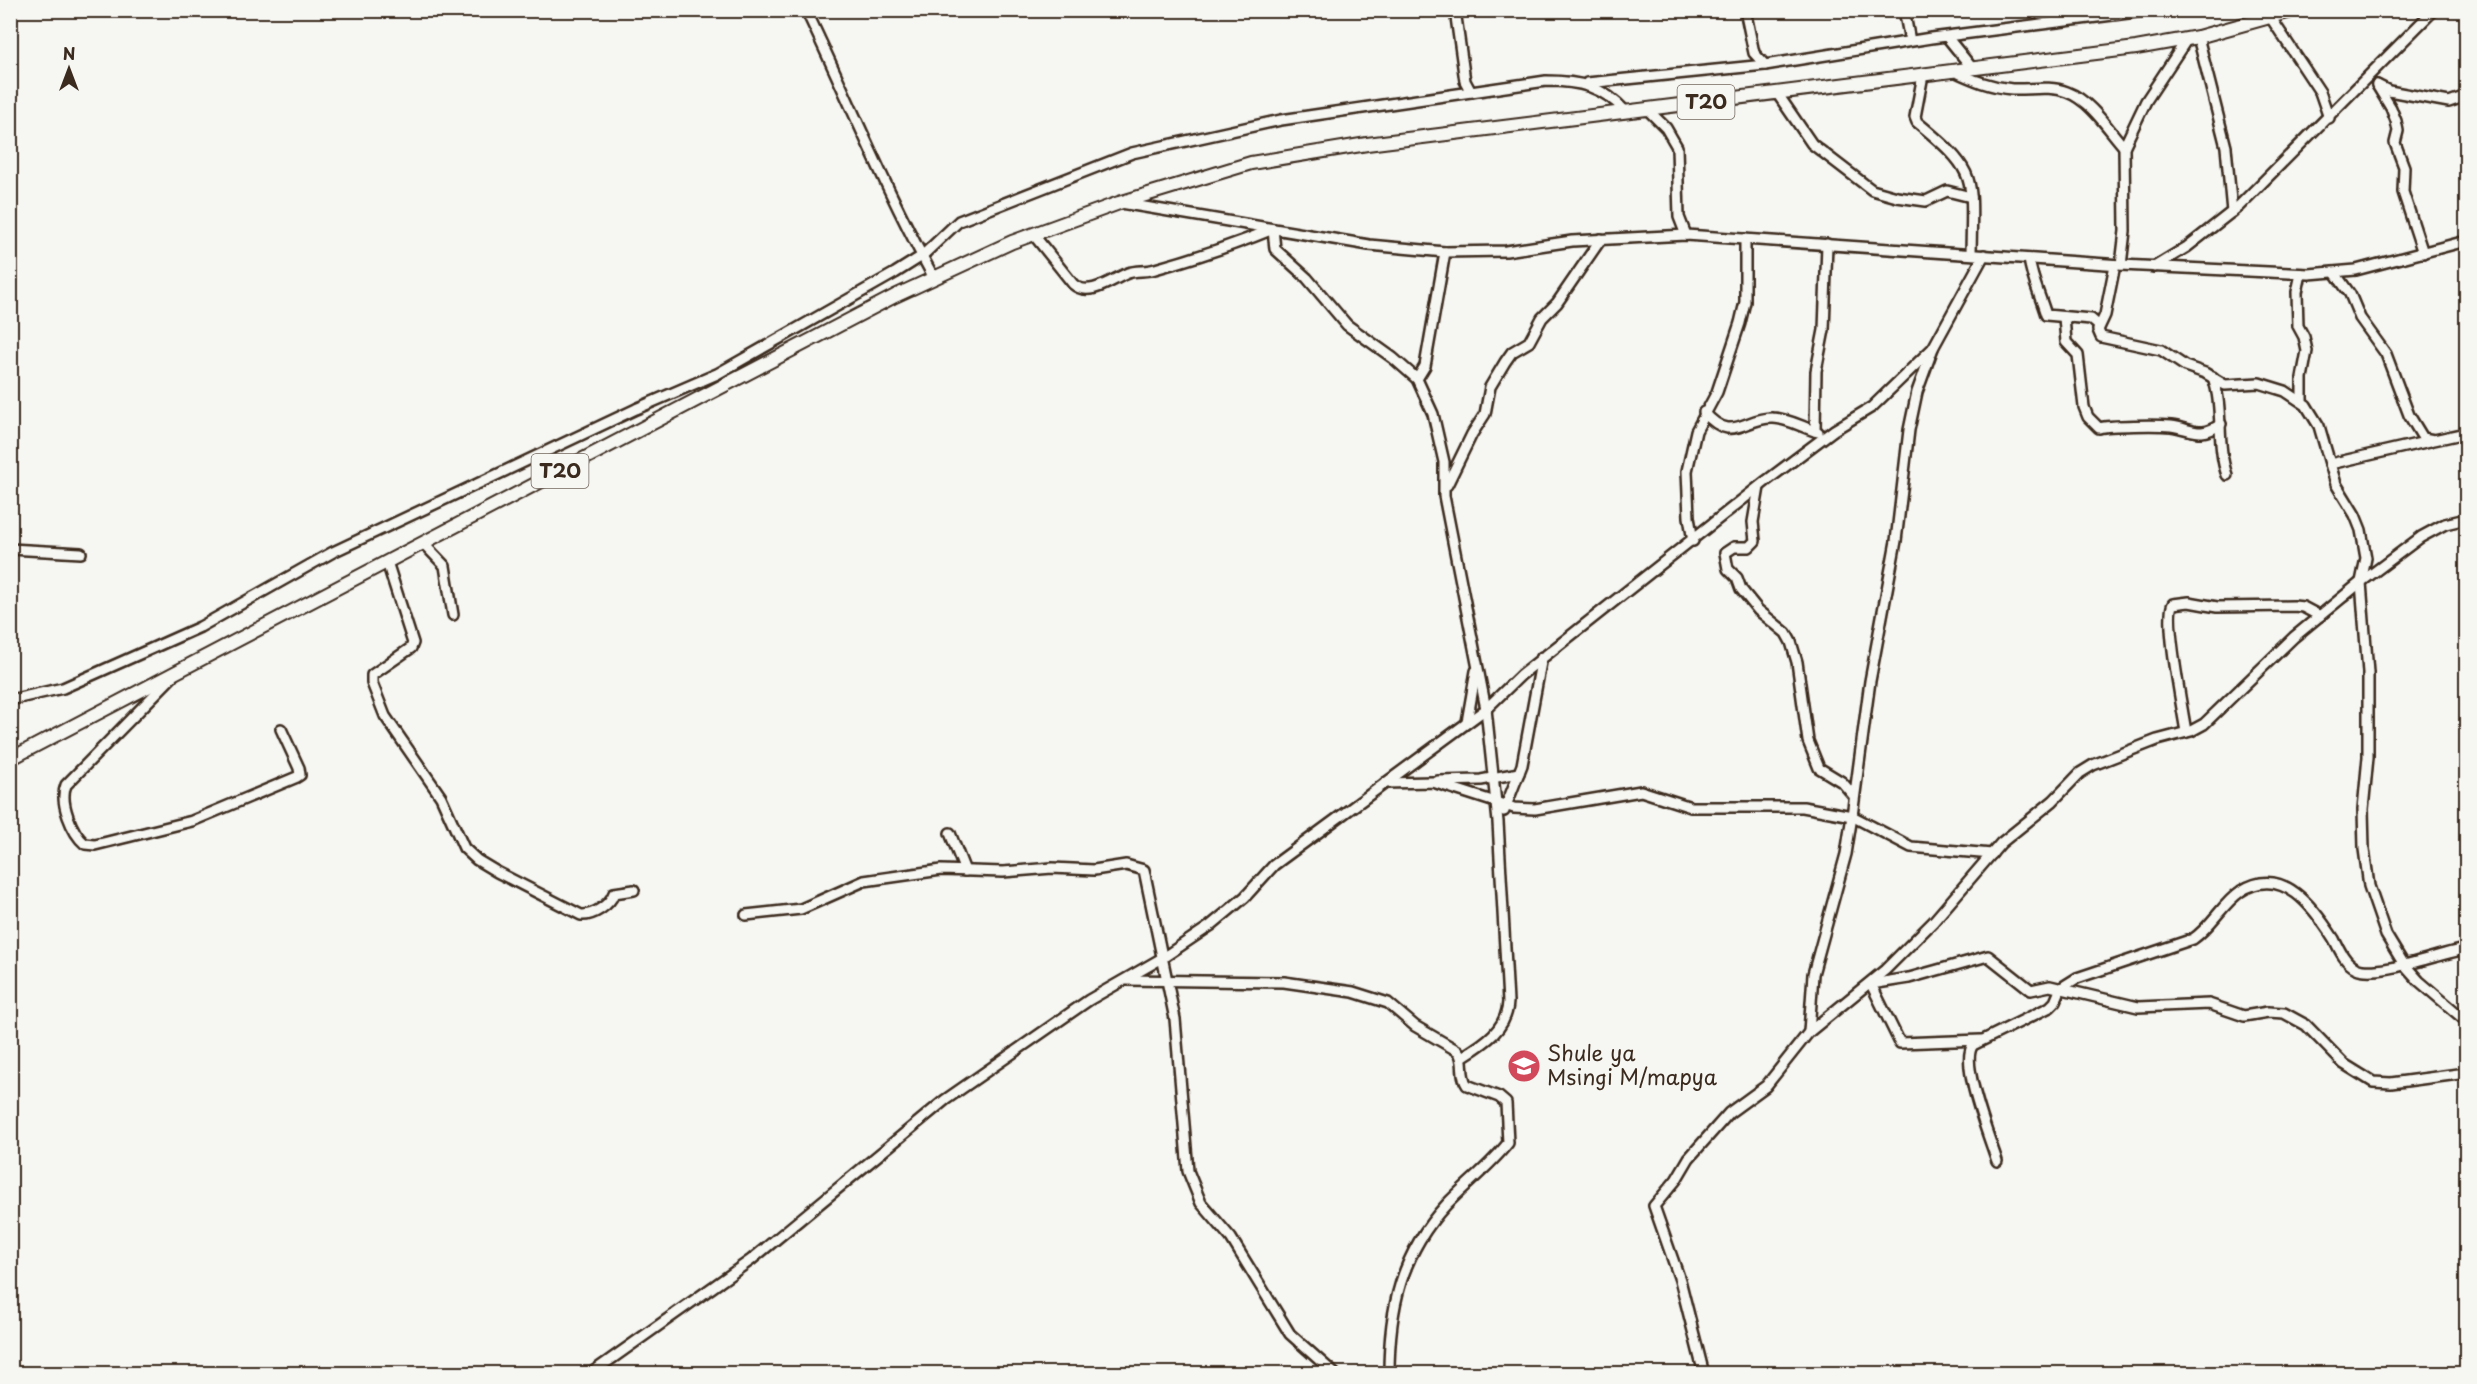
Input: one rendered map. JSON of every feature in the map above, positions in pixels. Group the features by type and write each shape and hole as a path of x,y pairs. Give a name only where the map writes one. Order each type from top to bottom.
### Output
{"main road":[{"name":"T20","path":"10,759 934,278 1033,234 1119,203 1251,163 1367,144 1923,75 2192,38 2295,10"}],"street":[{"path":"806,10 858,119 895,207 934,278"},
{"path":"1455,10 1465,81 1471,92"},
{"path":"1744,10 1754,53 1766,65"},
{"path":"1904,10 1910,41"},
{"path":"10,700 63,688 200,627 333,552 636,409 717,374 921,256 959,221 1132,153 1281,120 1546,81 1586,83 1766,65 1910,41 2152,10"},
{"path":"2154,267 2187,247 2232,212 2329,118 2434,10"},
{"path":"2271,18 2320,92 2329,118"},
{"path":"1947,37 1972,68"},
{"path":"2192,38 2146,101 2124,147 2125,231 2099,333 2106,340 2162,350 2184,366 2213,377 2225,385 2268,384 2302,401 2319,426 2336,484 2355,515 2361,530 2366,558 2361,582 2366,629 2368,712 2368,757 2363,809 2366,870 2375,908 2386,935 2403,963 2419,981 2466,1021"},
{"path":"2192,38 2226,147 2232,212"},
{"path":"1954,71 1979,83 2069,92 2088,106 2124,147"},
{"path":"1923,75 1915,117 1917,122 1951,150 1964,165 1971,184 1971,254"},
{"path":"2370,76 2391,108 2396,121 2398,131 2395,143 2404,167 2403,192 2423,253"},
{"path":"1586,83 1613,98 1626,112"},
{"path":"2377,85 2390,92 2449,102 2466,96"},
{"path":"1778,93 1812,144 1872,190 1897,197 1926,201 1947,191 1971,197"},
{"path":"1648,110 1666,128 1677,147 1679,217 1686,236"},
{"path":"1119,203 1390,248 1446,252 1506,251 1601,239 1686,236 2118,265 2301,274 2335,273 2466,241"},
{"path":"1033,234 1075,286 1082,288 1109,284 1128,273 1146,272 1223,250 1273,229"},
{"path":"1273,229 1272,241 1278,253 1307,278 1347,324 1417,379 1433,414 1444,462 1444,496 1486,709 1498,822 1508,1008 1494,1035 1462,1058"},
{"path":"1444,496 1452,472 1485,414 1490,387 1504,362 1512,352 1529,342 1542,318 1557,303 1601,239"},
{"path":"1693,541 1689,517 1687,471 1696,431 1704,412 1717,392 1740,323 1746,279 1745,239"},
{"path":"1815,431 1816,371 1824,330 1827,244"},
{"path":"1417,379 1425,366 1446,252"},
{"path":"1809,1032 1812,974 1840,878 1852,816 1870,681 1898,531 1909,430 1917,392 1933,348 1984,255"},
{"path":"2028,259 2032,282 2045,306 2045,314 2091,319 2099,326"},
{"path":"2335,273 2350,294 2360,318 2386,354 2409,415 2423,438 2434,440"},
{"path":"2301,274 2297,292 2298,326 2304,337 2307,351 2302,378 2302,401"},
{"path":"2064,317 2066,342 2078,354 2084,408 2088,417 2099,429 2163,425 2197,434 2212,430 2221,424"},
{"path":"590,1374 751,1260 945,1100 1089,1000 1164,957 1233,909 1274,865 1486,709 1542,657 1693,541 1759,487 1827,435 1872,407 1933,348"},
{"path":"2213,377 2218,393 2222,458 2227,475"},
{"path":"1704,412 1717,424 1728,427 1743,428 1773,418 1827,435"},
{"path":"2330,464 2466,433"},
{"path":"1759,487 1752,522 1755,541 1749,547 1734,547 1725,553 1728,569 1758,610 1786,633 1797,662 1808,741 1819,768 1842,782 1854,796"},
{"path":"1704,1374 1674,1261 1655,1209 1655,1202 1676,1180 1689,1158 1714,1128 1729,1113 1766,1086 1809,1032 1871,984 1933,922 1992,854 2053,801 2080,773 2092,765 2204,724 2294,637 2361,582 2427,533 2445,524 2466,519"},
{"path":"423,543 445,566 453,615"},
{"path":"10,549 81,553"},
{"path":"387,562 413,643 408,650 372,675 372,683 389,724 443,801 460,842 477,860 581,915 593,913 611,900 614,893 634,890"},
{"path":"2186,732 2171,632 2169,611 2173,604 2189,602 2223,607 2294,606 2303,607 2320,616"},
{"path":"1498,822 1519,773 1542,657"},
{"path":"1467,722 1477,663"},
{"path":"175,674 66,785 64,802 77,836 85,844 95,845 192,821 297,777 300,775 299,768 281,729"},
{"path":"1385,783 1493,779 1519,773"},
{"path":"1433,782 1506,806 1535,808 1641,791 1691,807 1775,805 1852,816 1911,847 1992,854"},
{"path":"950,833 965,871"},
{"path":"746,915 801,909 864,881 941,870 1004,872 1052,868 1094,870 1126,865 1140,868 1146,873 1154,926 1164,957 1177,1035 1188,1171 1194,1189 1201,1203 1231,1238 1292,1337 1335,1374"},
{"path":"1997,1161 1971,1075 1970,1048 1981,1040 2050,1007 2055,1002 2061,988 2091,973 2193,939 2207,929 2229,901 2242,891 2269,883 2284,885 2303,899 2354,968 2366,971 2391,969 2403,963 2466,949"},
{"path":"1871,984 1910,978 1988,956 2031,990 2042,986 2061,988 2138,1007 2209,1004 2244,1016 2268,1012 2284,1013 2306,1025 2344,1064 2373,1082 2391,1083 2466,1073"},
{"path":"1125,980 1284,982 1353,992 1388,1003 1415,1026 1458,1051 1462,1058 1462,1074 1465,1083 1499,1097 1506,1103 1509,1141 1436,1217 1413,1250 1395,1297 1389,1336 1389,1374"},
{"path":"1871,984 1900,1043 1981,1040"}],"place":[{"name":"Shule ya Msingi M/mapya","path":"1524,1066"}]}
